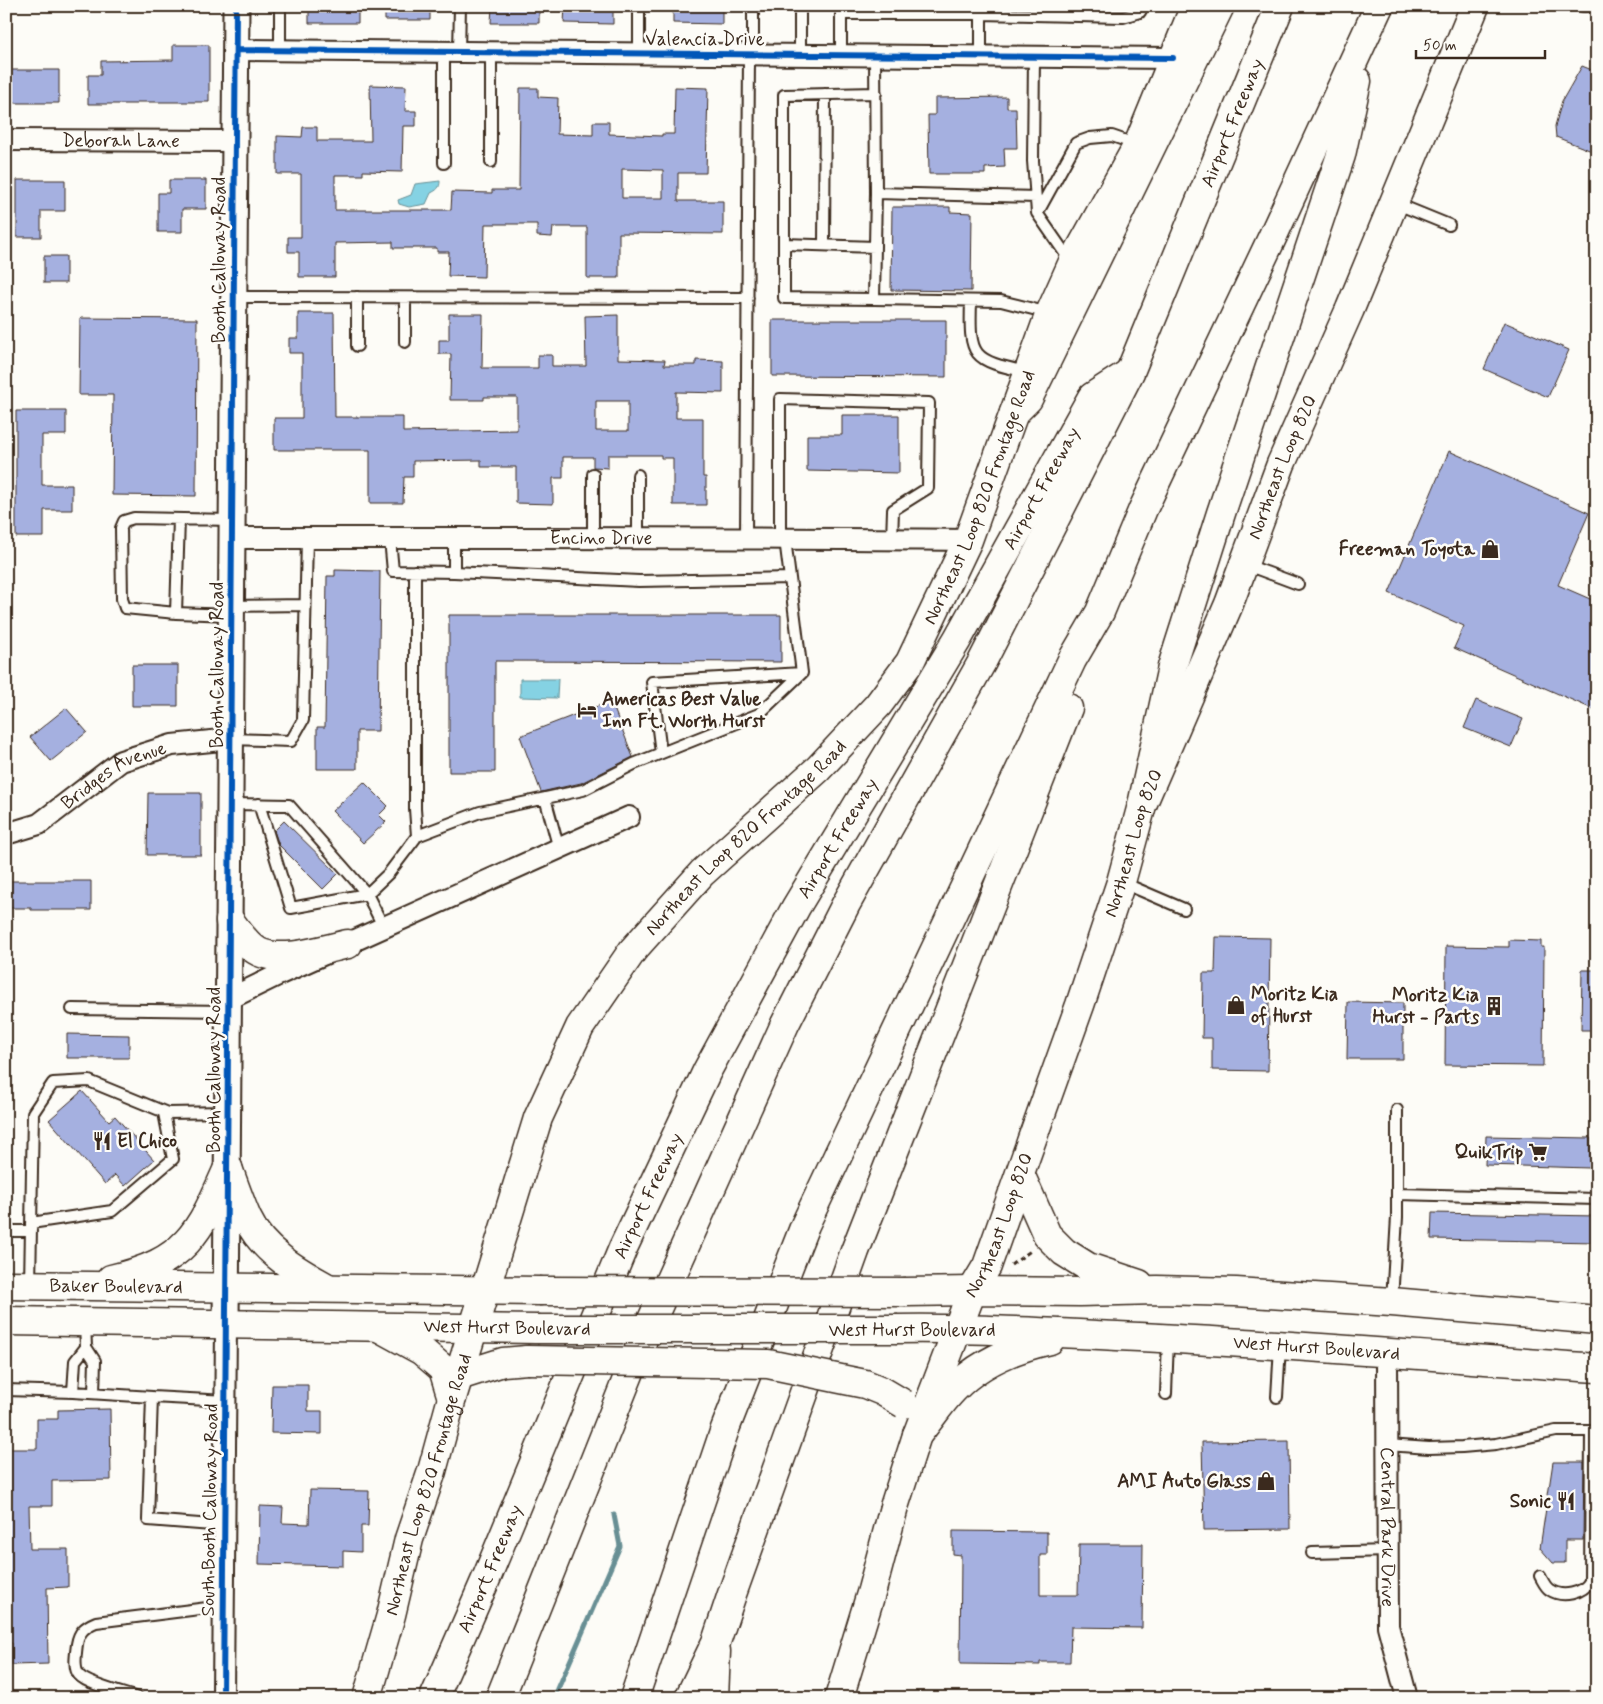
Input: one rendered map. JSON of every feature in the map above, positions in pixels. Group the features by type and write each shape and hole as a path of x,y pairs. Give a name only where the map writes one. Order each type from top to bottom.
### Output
{"main road":[{"name":"Northeast Loop 820 Frontage Road","path":"367,1698 391,1615 409,1539 432,1471 455,1387 538,1118 580,1027 633,950 702,873 818,769 878,705 910,662 968,540 1050,313 1072,264 1138,145 1195,6"},
{"path":"1014,413 1028,399 1220,6"},
{"name":"Airport Freeway","path":"434,1698 490,1570 623,1248 707,1071 796,907 957,640 1092,397 1130,372 1280,6"},
{"path":"688,1698 716,1642 855,1251 1085,665 1100,612 1143,510 1379,6"},
{"name":"Northeast Loop 820","path":"839,1698 917,1434 972,1291 986,1266 1020,1174 1080,1005 1120,882 1142,805 1229,604 1281,464 1350,309 1474,6"},
{"path":"1142,805 1172,667 1221,513 1341,155 1368,33"},
{"path":"500,1698 641,1344 785,1024 846,904 982,662 1130,372"},
{"path":"634,1698 725,1429 805,1225 1072,660 1100,612"},
{"path":"230,921 248,943 258,951 270,955 308,953 348,944"},
{"path":"78,1287 132,1274 156,1265 180,1249 196,1233 210,1210 228,1168"},
{"path":"228,1168 248,1220 265,1244 299,1272 331,1290"},
{"path":"1020,1174 1046,1235 1064,1252 1088,1267 1157,1290"},
{"name":"Baker Boulevard","path":"18,1286 227,1289"},
{"name":"West Hurst Boulevard","path":"227,1289 906,1292 1157,1290 1236,1292 1392,1302 1597,1320"},
{"name":"Baker Boulevard","path":"6,1320 85,1334 226,1324"},
{"name":"West Hurst Boulevard","path":"226,1324 473,1328 958,1328 1280,1345 1597,1368"},
{"path":"376,1326 422,1351 443,1369 455,1387 503,1362 526,1360 768,1364 865,1384 882,1391 904,1404 915,1416 917,1434"},
{"path":"917,1434 954,1388 995,1358 1025,1346 1083,1334"},
{"path":"714,1698 716,1642"}],"street":[{"name":"Booth Calloway Road","path":"226,1324 236,6"},
{"name":"Valencia Drive","path":"236,50 1173,58"},
{"name":"Deborah Lane","path":"6,140 235,141"},
{"name":"Encino Drive","path":"233,529 307,538 638,537 968,540"},
{"name":"Bridges Avenue","path":"6,834 39,824 122,761 172,746 231,739"},
{"path":"229,1005 348,944 629,817"},
{"name":"South Booth Calloway Road","path":"224,1698 226,1324"},
{"name":"Central Park Drive","path":"1387,1353 1388,1626 1408,1698"}],"lane":[{"path":"280,6 280,50"},
{"path":"444,163 452,52 460,6"},
{"path":"639,6 639,53"},
{"path":"746,538 753,6"},
{"path":"800,6 800,55"},
{"path":"842,55 841,10 981,10 1123,17 1140,12 1143,6"},
{"path":"980,56 981,10"},
{"path":"492,52 492,162"},
{"path":"874,299 876,193 875,55"},
{"path":"1034,56 1033,161 1037,213 1072,264"},
{"path":"876,93 784,95 784,298 1001,301 1050,313"},
{"path":"824,245 825,94"},
{"path":"1037,213 1076,143 1090,138 1112,136 1138,145"},
{"path":"876,193 1036,197"},
{"path":"1394,203 1450,225"},
{"path":"784,244 875,246"},
{"path":"234,297 748,298"},
{"path":"357,346 358,297"},
{"path":"405,298 405,342"},
{"path":"971,301 970,327 972,343 980,357 996,366 1028,372"},
{"path":"802,673 790,578 782,539 780,399 929,403 928,488 893,510 892,540"},
{"path":"593,474 593,537"},
{"path":"638,475 638,537"},
{"path":"233,529 179,519 134,518 124,521 121,528 122,599 125,608 176,612 305,605"},
{"path":"176,612 179,519"},
{"path":"231,739 291,741 303,720 307,538"},
{"path":"390,539 393,571 640,581 790,578"},
{"path":"454,539 454,572"},
{"path":"1243,564 1298,584"},
{"path":"415,571 415,809 417,836"},
{"path":"259,804 291,908 367,894 389,874 417,836 480,812 583,790 634,764 759,714 802,673"},
{"path":"661,753 652,682 802,673"},
{"path":"545,798 560,849"},
{"path":"231,804 289,805 367,894 384,928"},
{"path":"1120,882 1184,909"},
{"path":"72,1009 229,1005"},
{"path":"18,1286 31,1227 33,1113 53,1083 89,1081 164,1113 228,1112"},
{"path":"1392,1302 1398,1217 1397,1110"},
{"path":"6,1231 112,1211 173,1159 164,1113"},
{"path":"1397,1194 1597,1199"},
{"path":"73,1392 75,1361 85,1334"},
{"path":"85,1334 95,1362 94,1393"},
{"path":"1166,1394 1168,1338"},
{"path":"1277,1397 1280,1345"},
{"path":"6,1390 227,1401"},
{"path":"152,1397 148,1520 225,1526"},
{"path":"1387,1445 1429,1448 1496,1444 1556,1431 1594,1431 1590,1581 1581,1592 1560,1594 1550,1591 1540,1576"},
{"path":"1312,1553 1388,1551"},
{"path":"138,1698 86,1681 79,1675 76,1669 79,1634 86,1626 96,1622 223,1606"}],"path":[{"path":"1009,1266 1038,1246"}],"water":[{"path":"440,181 439,187 431,193 426,204 409,207 399,204 398,200 411,195 415,184"},
{"path":"520,679 558,679 557,698 520,697"}],"building":[{"path":"309,6 358,6 358,23 309,23"},
{"path":"385,6 430,6 430,20 385,20"},
{"path":"492,6 539,6 539,23 491,23"},
{"path":"565,6 613,6 613,24 564,23"},
{"path":"673,6 722,6 722,24 673,23"},
{"path":"173,45 209,45 209,102 88,104 88,75 101,75 101,61 173,60"},
{"path":"1582,66 1597,72 1597,153 1556,137 1555,126 1562,101"},
{"path":"6,70 59,70 59,103 6,103"},
{"path":"370,85 406,86 405,111 416,111 416,126 403,126 402,172 363,171 363,175 335,175 335,210 451,210 452,192 492,193 492,190 519,190 520,88 538,88 538,97 558,98 557,134 593,135 593,122 609,122 609,134 662,136 662,134 674,134 675,87 708,88 706,173 678,173 678,201 723,201 723,234 619,233 619,278 587,278 587,227 553,227 552,237 537,236 537,224 485,224 484,277 448,276 449,252 437,252 437,248 393,248 393,242 335,243 335,277 299,277 299,252 288,252 288,237 301,237 301,174 277,174 277,136 302,137 303,127 317,127 317,141 371,141","holes":["622,169 663,170 663,198 622,198"]},
{"path":"1007,97 1007,108 1016,108 1017,148 1004,148 1005,167 985,168 985,174 929,174 928,115 935,115 935,98"},
{"path":"17,180 65,180 65,211 41,211 41,237 17,237"},
{"path":"169,180 206,180 206,209 182,209 182,232 158,232 158,193 169,193"},
{"path":"892,207 950,207 950,212 972,213 971,291 891,290"},
{"path":"44,256 66,256 66,283 44,283"},
{"path":"298,313 334,313 335,417 403,417 403,432 517,430 517,397 484,397 484,400 450,400 451,354 439,354 439,340 449,340 449,314 483,314 482,368 538,368 538,355 552,355 552,366 586,366 585,316 618,315 618,359 665,360 664,365 696,365 696,360 723,361 723,393 676,392 676,418 703,418 703,477 706,477 706,505 673,505 673,458 661,458 661,455 608,455 608,468 593,467 593,457 563,457 563,478 553,478 553,504 516,503 516,467 481,467 481,460 413,461 413,477 404,477 403,503 370,503 370,450 274,450 274,418 302,418 302,353 289,353 289,338 298,338","holes":["596,401 628,401 628,431 596,431"]},
{"path":"80,318 197,319 196,496 112,495 113,395 79,395"},
{"path":"772,320 946,320 946,377 772,376"},
{"path":"1504,322 1569,350 1548,397 1484,369"},
{"path":"16,411 66,411 66,435 42,435 42,485 72,485 72,510 44,510 44,537 16,537"},
{"path":"842,415 899,415 899,473 807,471 807,435 842,435"},
{"name":"Freeman Toyota","path":"1449,451 1589,513 1558,585 1597,602 1597,711 1454,648 1464,626 1389,593"},
{"path":"335,570 380,571 378,731 357,731 357,769 317,769 317,727 325,727 327,576 335,576"},
{"path":"449,615 781,615 781,662 495,661 495,772 449,772"},
{"path":"132,665 178,665 178,706 132,706"},
{"path":"1476,700 1523,719 1511,747 1464,728"},
{"path":"611,701 633,757 581,783 541,792 520,736"},
{"path":"66,708 87,732 51,761 30,737"},
{"path":"364,782 388,806 379,815 386,822 363,843 332,811"},
{"path":"148,793 201,793 201,855 147,855"},
{"path":"284,821 338,874 323,889 279,845 274,831"},
{"path":"6,881 91,881 91,910 6,908"},
{"name":"Moritz Kia of Hurst","path":"1216,937 1270,938 1268,1071 1212,1070 1212,1038 1202,1038 1203,973 1215,973"},
{"name":"Moritz Kia Hurst - Parts","path":"1509,940 1541,941 1541,947 1544,947 1543,1066 1445,1065 1446,946 1509,947"},
{"path":"1582,970 1597,970 1597,1030 1581,1030"},
{"path":"1348,1002 1403,1003 1403,1059 1347,1059"},
{"path":"67,1034 129,1035 129,1058 67,1058"},
{"name":"El Chico","path":"82,1091 109,1121 115,1116 154,1160 125,1186 115,1175 105,1184 49,1120"},
{"name":"QuikTrip","path":"1486,1136 1590,1138 1590,1168 1485,1165"},
{"name":"QuikTrip","path":"1432,1213 1597,1216 1597,1242 1431,1239"},
{"path":"272,1385 308,1385 308,1411 322,1411 322,1434 271,1433"},
{"path":"110,1409 111,1480 52,1481 52,1506 29,1506 30,1549 68,1549 68,1587 47,1588 48,1664 12,1665 12,1643 6,1643 6,1449 37,1449 37,1419 58,1419 58,1410"},
{"path":"1289,1441 1290,1529 1204,1530 1202,1442"},
{"name":"Sonic","path":"1553,1462 1584,1462 1583,1540 1565,1540 1565,1563 1553,1563 1540,1548"},
{"path":"310,1490 369,1491 368,1526 361,1526 361,1552 343,1551 343,1566 259,1564 260,1506 283,1507 282,1523 309,1524"},
{"path":"953,1531 1047,1532 1047,1555 1040,1555 1040,1595 1078,1595 1079,1544 1143,1544 1142,1628 1071,1627 1070,1662 1040,1662 1040,1665 960,1664 961,1555 953,1554"}],"waterway":[{"path":"554,1698 620,1546 614,1515"}],"cycle path":[{"path":"223,1698 236,6"},
{"path":"236,50 1173,58"}],"place":[{"name":"Freeman Toyota","path":"1490,549"},
{"name":"Americas Best Value Inn Ft. Worth Hurst","path":"587,710"},
{"name":"Moritz Kia of Hurst","path":"1236,1005"},
{"name":"Moritz Kia Hurst - Parts","path":"1494,1006"},
{"name":"El Chico","path":"102,1141"},
{"name":"QuikTrip","path":"1538,1152"},
{"name":"AMI Auto Glass","path":"1266,1481"},
{"name":"Sonic","path":"1566,1501"}]}
